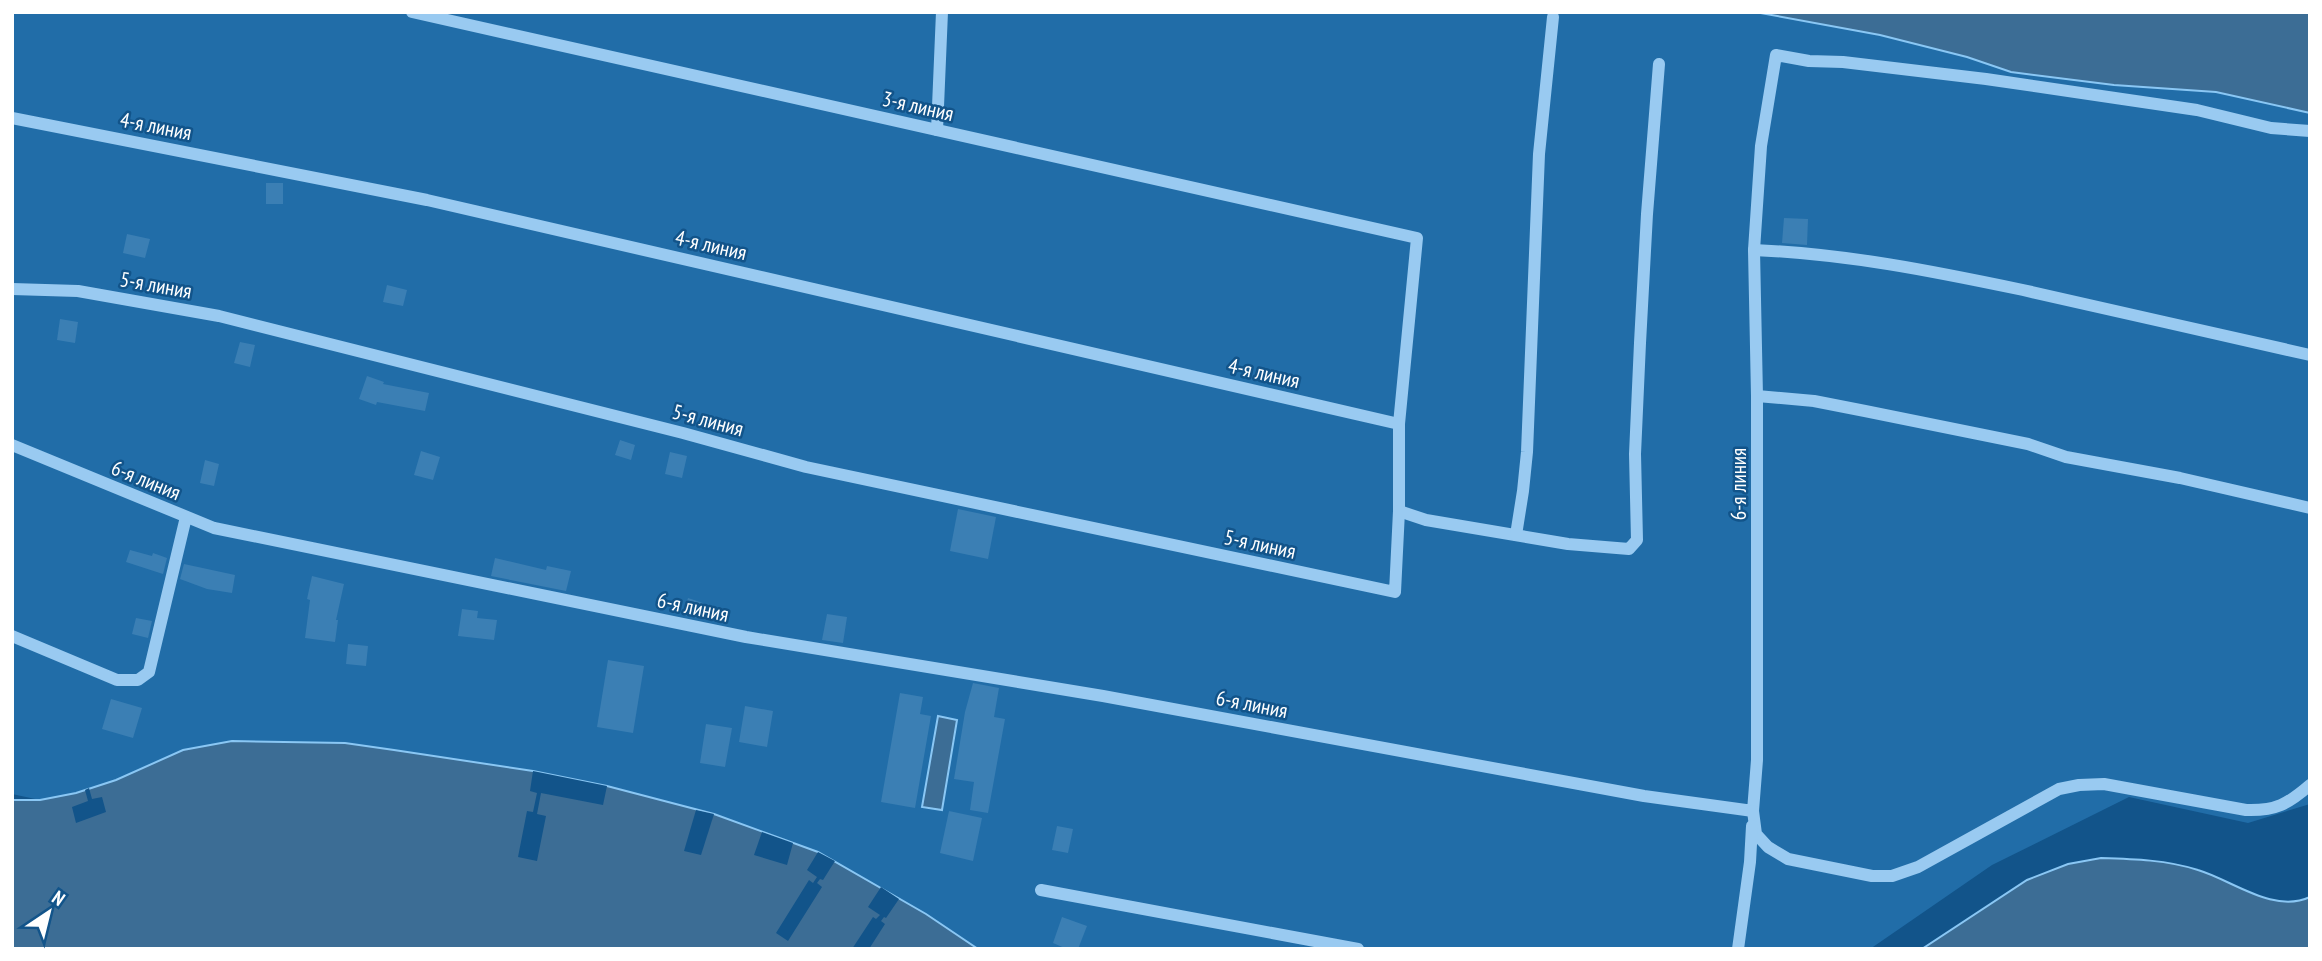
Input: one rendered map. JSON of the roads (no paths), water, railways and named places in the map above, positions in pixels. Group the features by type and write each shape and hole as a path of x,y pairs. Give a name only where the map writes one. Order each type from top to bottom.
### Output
{"lane":[{"name":"3-я линия","path":"411,12 1417,238 1399,424"},
{"path":"937,130 942,12"},
{"path":"1516,535 1527,452 1539,153 1553,16"},
{"name":"6-я линия","path":"12,445 214,528 746,637 1103,696 1644,796 1753,811 1757,760 1757,397 1754,250 1761,146 1776,55 1809,61 1843,62 1986,79 2197,110 2271,128 2310,131"},
{"path":"1399,424 1399,511 1426,520 1609,549 1629,549 1637,540 1635,454 1647,214 1660,64"},
{"name":"4-я линия","path":"12,118 480,212 1399,424"},
{"path":"1754,250 1811,252 1878,261 2179,324 2310,355"},
{"name":"5-я линия","path":"12,289 78,290 219,316 683,433 806,467 1395,592 1399,511"},
{"path":"1757,397 1814,401 1865,411 2028,444 2066,457 2180,478 2310,508"},
{"path":"12,636 117,680 138,680 149,671 186,517"},
{"path":"1753,811 1756,834 1768,847 1788,859 1872,876 1892,876 1918,867 2059,789 2104,784 2246,810 2267,811 2290,802 2310,785"},
{"path":"1738,949 1750,862 1753,811"},
{"path":"1041,890 1358,949"}]}
